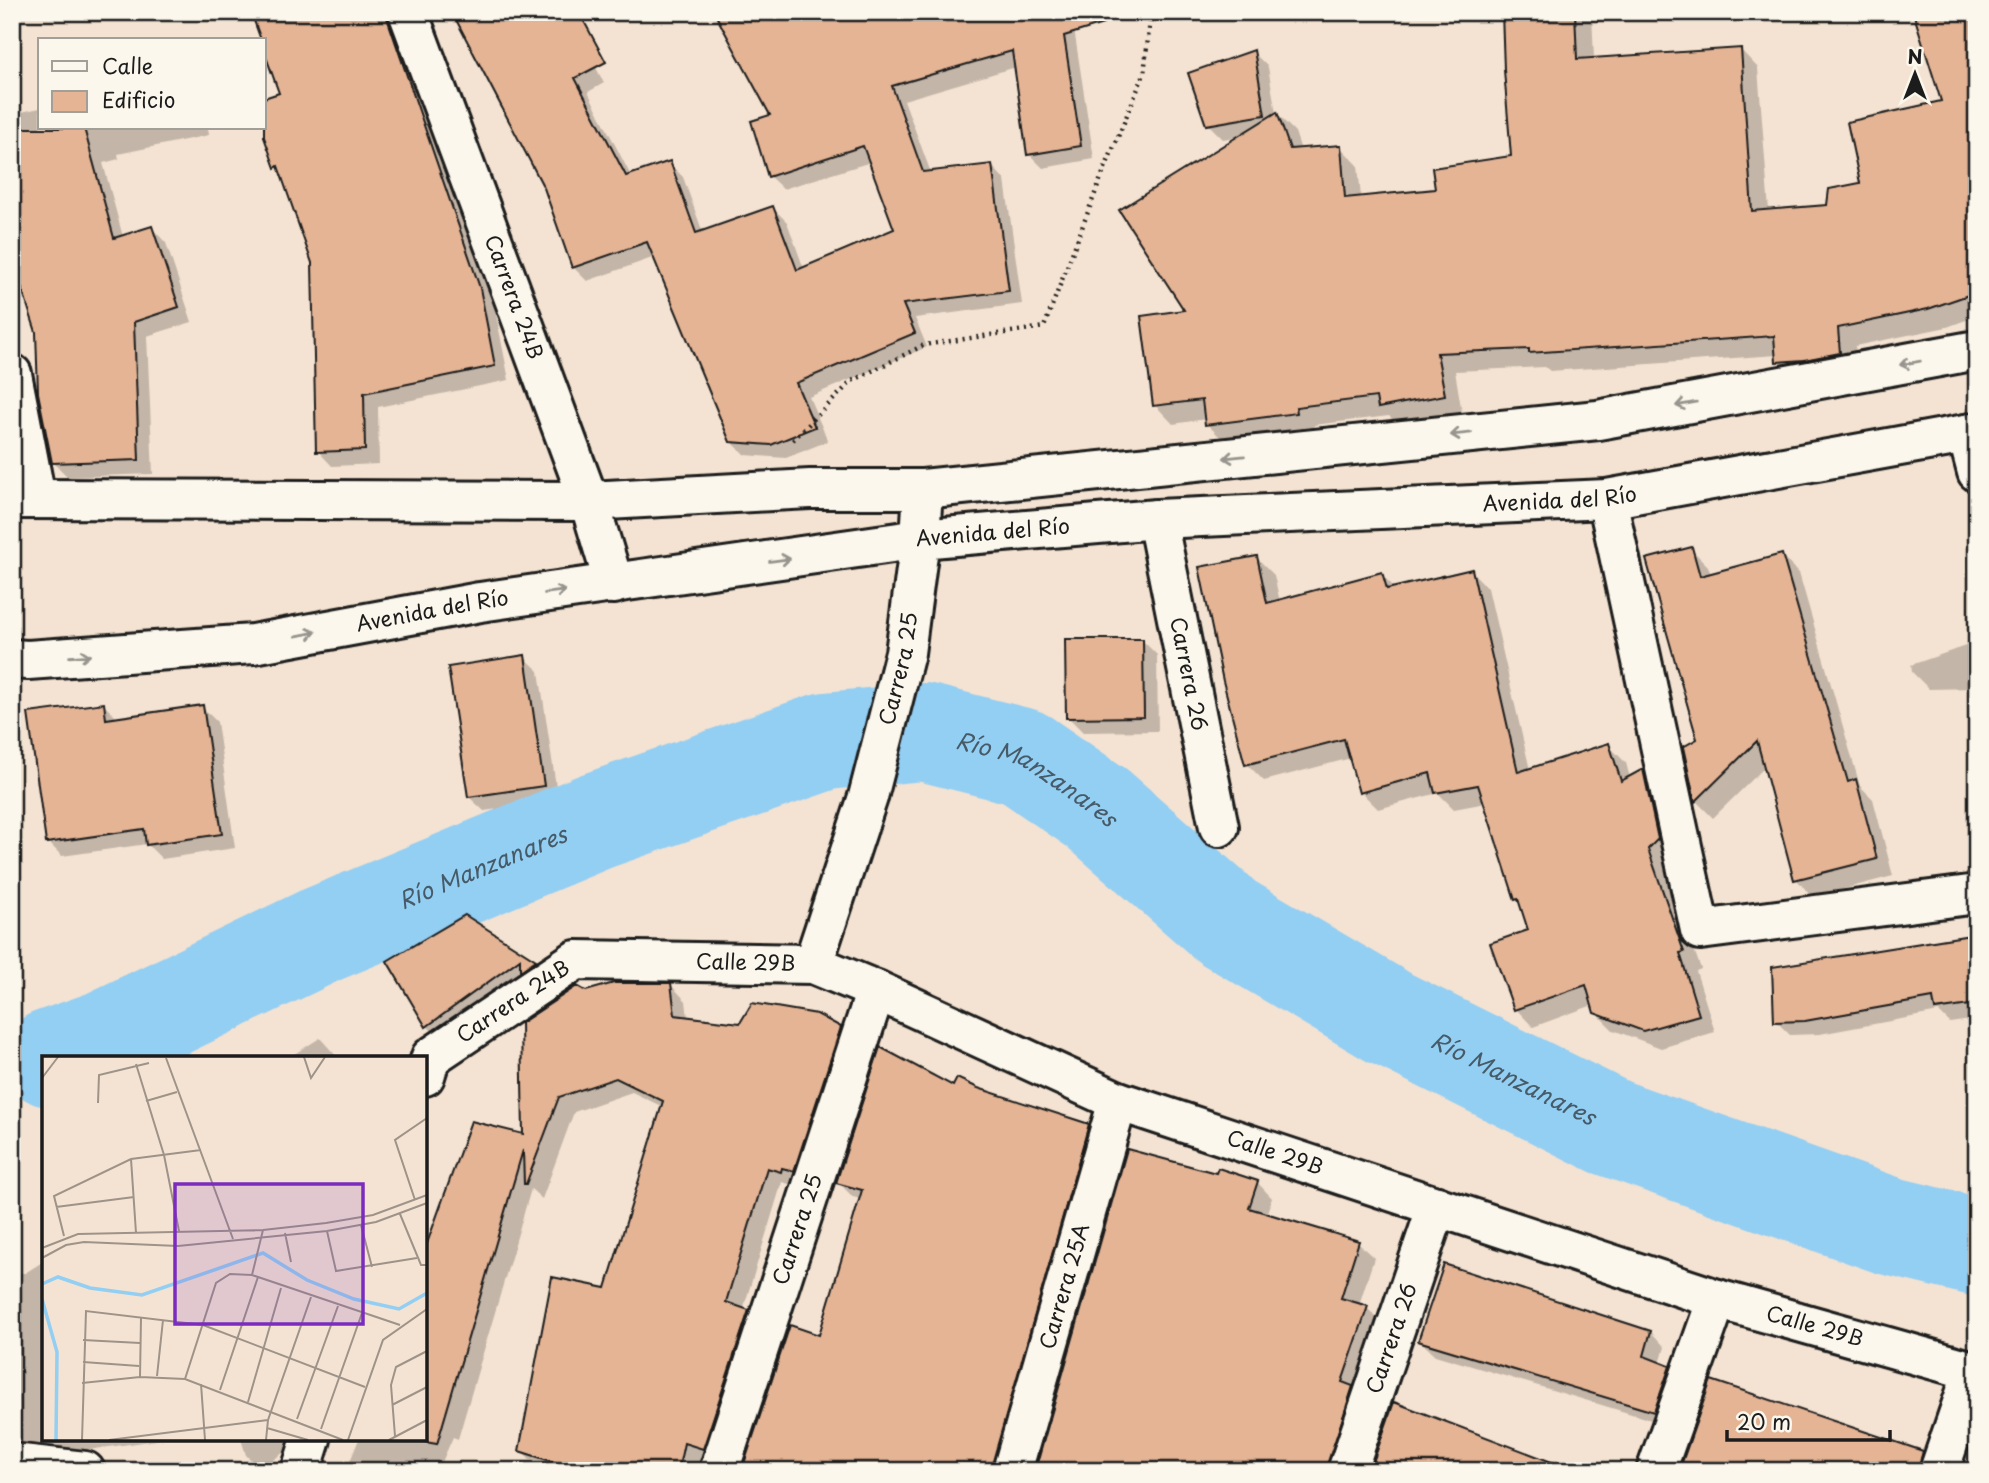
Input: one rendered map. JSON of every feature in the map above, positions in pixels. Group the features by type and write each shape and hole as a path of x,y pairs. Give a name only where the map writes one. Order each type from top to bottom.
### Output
{"street":[{"name":"Carrera 24B","path":"408,12 589,501 614,584"},
{"path":"12,374 24,499 589,501 810,489 923,489 1598,420 1977,350"},
{"path":"1972,433 1977,472"},
{"name":"Avenida del Río","path":"12,659 253,644 480,602 920,539 1157,519 1607,499 1972,433"},
{"name":"Carrera 25","path":"813,964 869,797 905,653 920,539 923,489"},
{"path":"1607,499 1700,930 1977,894"},
{"name":"Carrera 26","path":"1157,519 1219,827"},
{"name":"Carrera 24B","path":"427,1070 431,1057 576,960"},
{"name":"Calle 29B","path":"576,960 813,964 877,990 1118,1101 1717,1299 1975,1372"},
{"name":"Carrera 25","path":"719,1471 877,990"},
{"name":"Carrera 25A","path":"1012,1471 1118,1101"},
{"name":"Carrera 26","path":"1347,1471 1437,1206"},
{"path":"1656,1471 1717,1299"},
{"path":"1940,1471 1975,1372"},
{"path":"301,1471 310,1441"},
{"path":"12,1463 85,1471"}],"path":[{"path":"810,489 791,442 852,380 924,345 1044,327 1101,177 1144,74 1151,12"}],"building":[{"path":"251,12 385,12 480,288 495,366 364,393 365,450 316,452 312,263 278,166 275,168 264,137 266,97 279,93 266,57 266,38 260,38"},
{"path":"452,12 579,12 606,62 575,78 626,176 670,161 696,233 773,206 797,270 894,229 863,146 768,177 751,121 770,115 714,12 1101,12 1103,24 1064,36 1081,146 1027,155 1012,51 892,86 923,172 992,164 1009,291 903,304 915,333 796,383 815,427 771,445 730,442 647,242 572,268 544,188"},
{"path":"1502,12 1575,12 1577,59 1741,48 1752,211 1827,205 1829,189 1860,183 1847,122 1941,101 1913,12 1977,12 1977,292 1928,309 1838,328 1840,353 1804,360 1776,362 1774,336 1529,353 1529,349 1437,353 1445,395 1378,408 1376,397 1296,407 1297,413 1205,425 1202,400 1153,406 1141,316 1184,310 1119,210 1277,112 1290,149 1341,145 1345,198 1435,189 1432,168 1511,156"},
{"path":"1254,50 1265,115 1206,125 1188,73"},
{"path":"12,128 85,130 114,238 152,226 179,307 134,322 139,460 52,463 38,393 36,332 12,258"},
{"path":"1692,547 1700,576 1782,554 1848,782 1856,779 1877,859 1794,880 1757,741 1695,802 1683,747 1697,739 1646,559"},
{"path":"1257,556 1267,603 1382,572 1387,589 1472,569 1518,772 1609,743 1621,781 1643,769 1658,839 1648,849 1684,952 1680,953 1699,1015 1643,1031 1594,1013 1586,985 1514,1010 1490,943 1528,930 1518,899 1515,900 1478,785 1435,793 1430,773 1359,793 1344,739 1245,765 1223,681 1199,567"},
{"path":"1065,639 1143,639 1144,717 1066,718"},
{"path":"525,655 544,786 468,797 448,667"},
{"path":"104,703 106,719 203,705 222,834 146,845 144,829 46,843 28,713"},
{"path":"465,915 536,960 520,971 520,959 426,1027 387,961"},
{"path":"1977,934 1977,1004 1935,1010 1933,998 1805,1021 1774,1022 1772,967"},
{"path":"614,983 671,983 675,1015 740,1023 752,1003 817,1014 841,1027 794,1171 782,1168 781,1172 767,1168 726,1302 749,1310 703,1449 684,1443 678,1471 582,1471 519,1451 552,1277 606,1288 663,1101 616,1078 559,1097 526,1184 523,1150 437,1444 425,1442 427,1243 471,1121 523,1134 521,1023 577,986 586,991"},
{"path":"880,1047 953,1086 957,1078 978,1088 1089,1124 991,1471 764,1471 744,1464 790,1325 819,1335 862,1190 836,1183"},
{"path":"1127,1149 1216,1173 1218,1168 1258,1181 1249,1208 1359,1241 1341,1298 1368,1306 1342,1382 1353,1386 1326,1471 1035,1471"},
{"path":"1444,1264 1651,1331 1644,1356 1670,1366 1654,1412 1418,1341"},
{"path":"1711,1380 1923,1451 1918,1471 1679,1471"},
{"path":"1394,1402 1565,1467 1564,1471 1370,1471"}],"waterway":[{"name":"Río Manzanares","path":"57,1056 105,1039 321,935 596,821 826,741 923,732 1023,757 1097,808 1227,922 1390,1018 1610,1127 1890,1226 1977,1247"}]}
